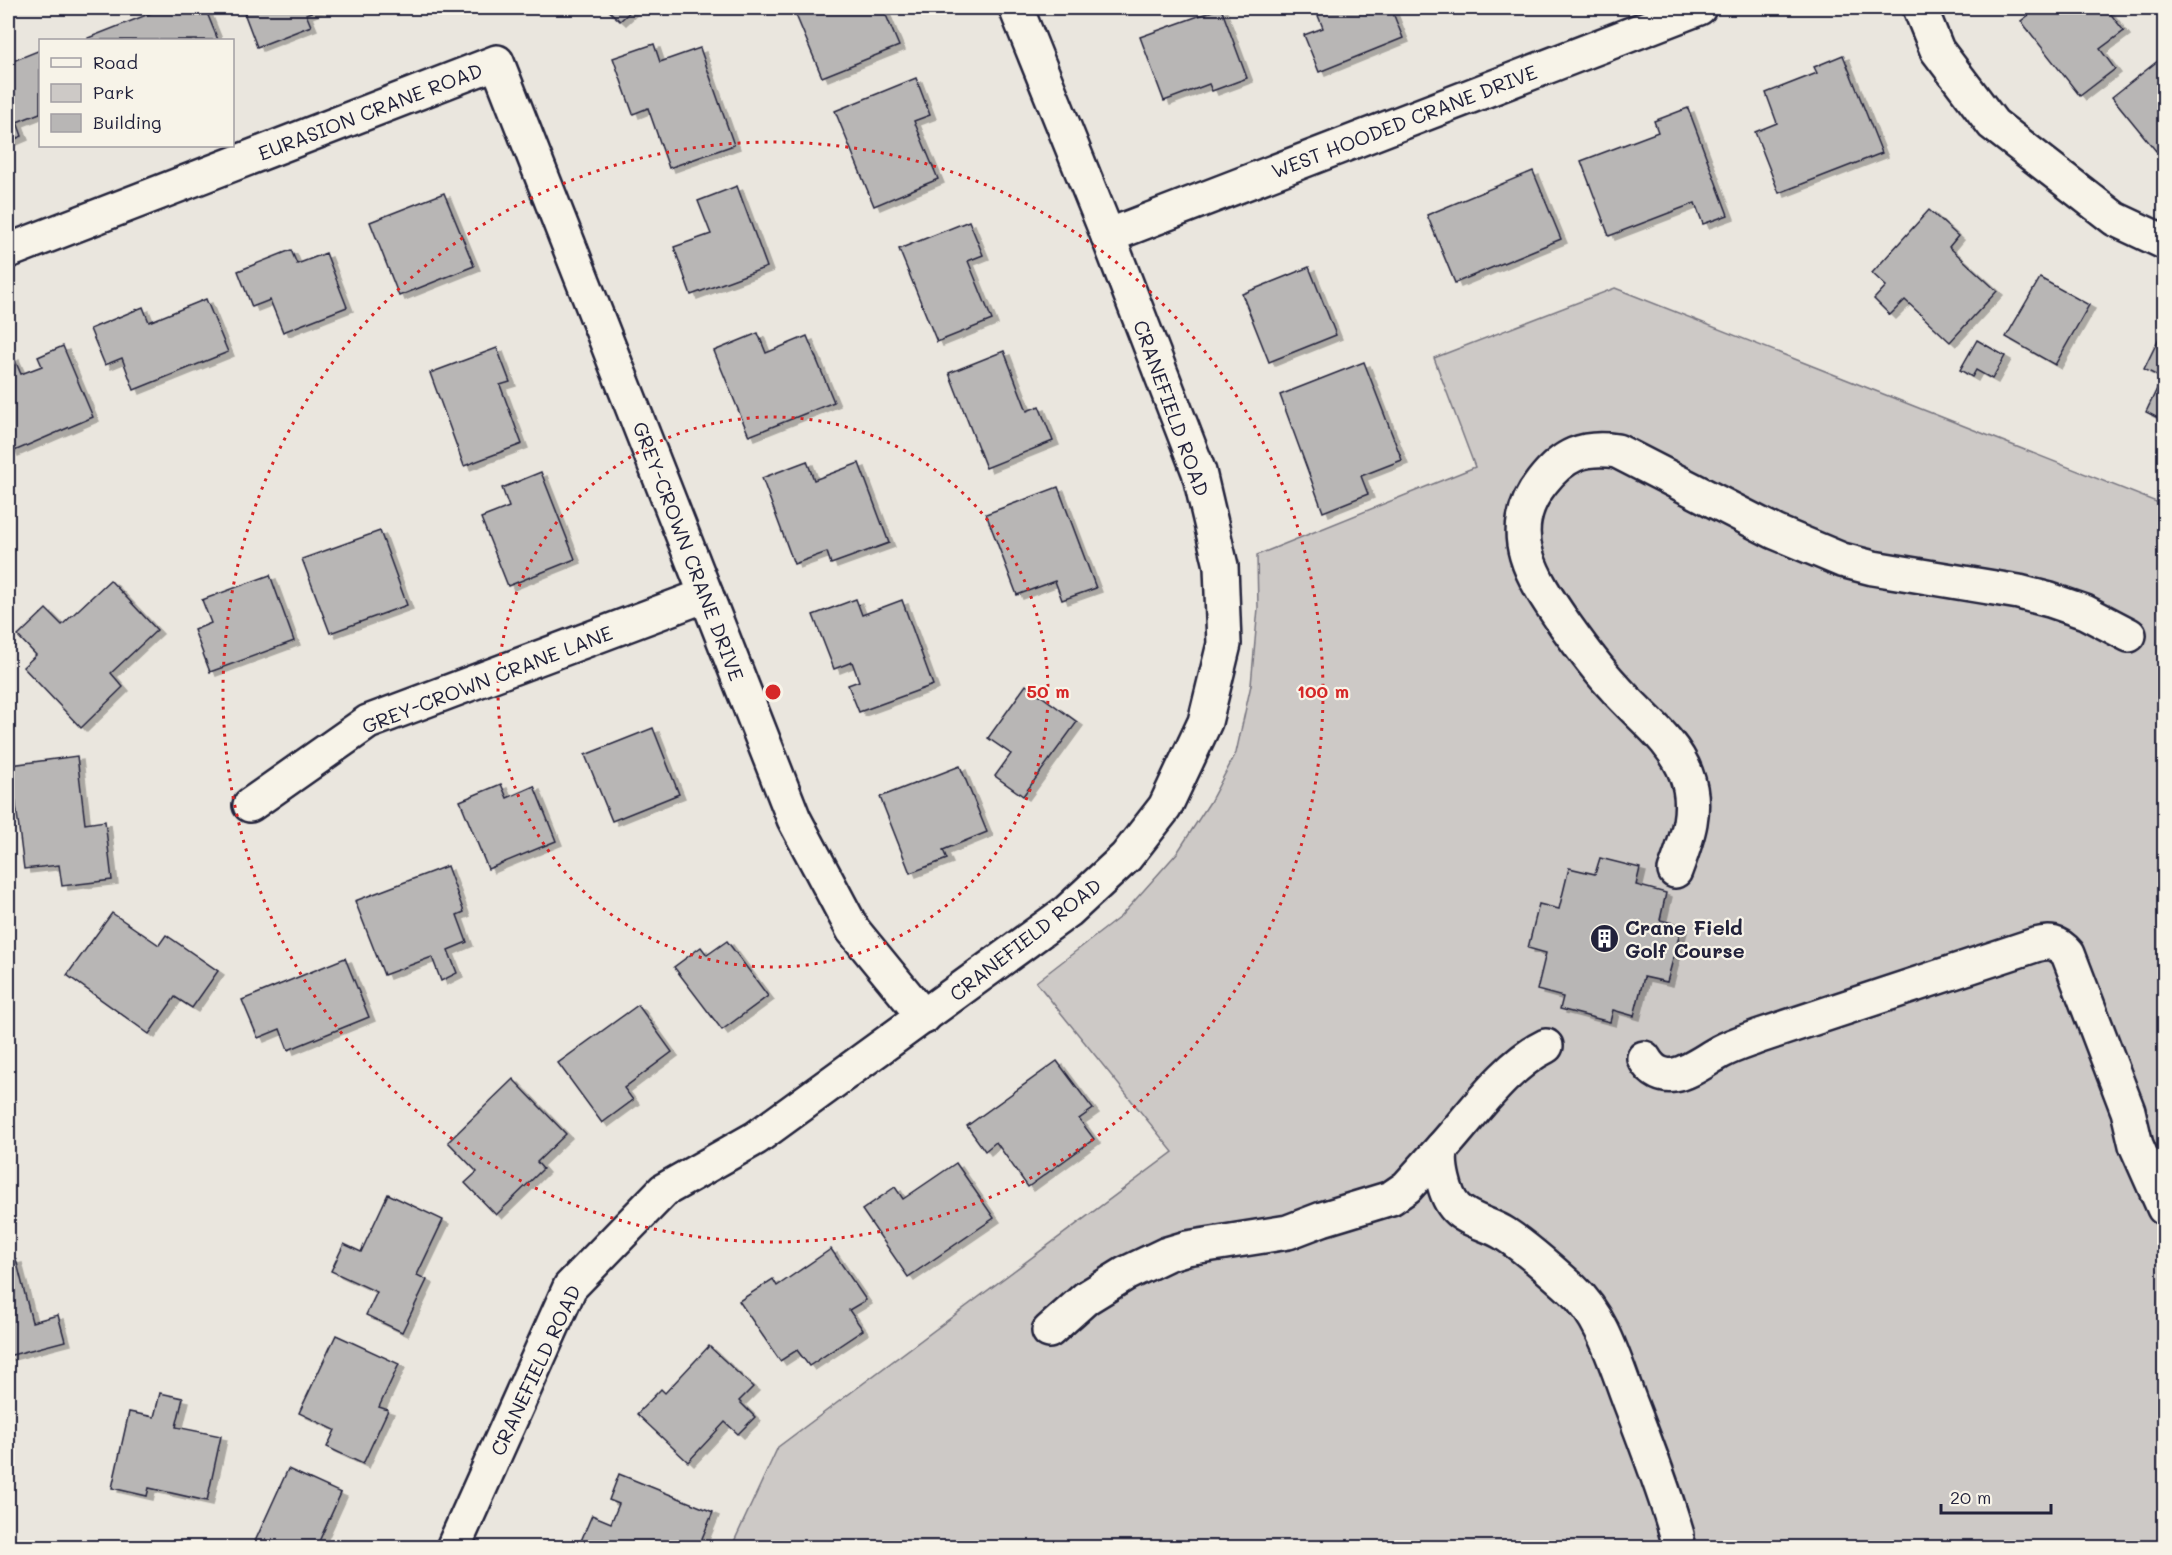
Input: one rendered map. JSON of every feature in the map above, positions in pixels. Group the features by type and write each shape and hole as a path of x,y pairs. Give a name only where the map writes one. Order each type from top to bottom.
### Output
{"street":[{"name":"CRANEFIELD ROAD","path":"453,1548 570,1287 664,1190 756,1138 1068,911 1126,858 1166,807 1205,722 1224,644 1221,566 1199,472 1108,236 1016,8"},
{"name":"WEST HOODED CRANE DRIVE","path":"1108,236 1699,8"},
{"path":"1920,8 1937,50 1993,124 2115,219 2164,242"},
{"name":"EURASION CRANE ROAD","path":"8,251 497,62"},
{"name":"GREY-CROWN CRANE DRIVE","path":"497,62 794,819 853,930 924,1017"},
{"path":"1675,871 1689,834 1692,808 1690,788 1685,772 1674,752 1661,736 1613,687 1583,650 1539,587 1531,572 1526,553 1523,534 1526,510 1534,492 1548,474 1569,457 1584,450 1617,451 1775,532 1842,560 1873,568 2019,592 2050,600 2085,612 2129,635"},
{"name":"GREY-CROWN CRANE LANE","path":"250,805 368,722 706,595"},
{"path":"1644,1058 1649,1066 1658,1073 1667,1076 1684,1074 1738,1044 2035,945 2046,942 2055,943 2062,946 2068,954 2128,1111 2136,1145 2164,1208"},
{"path":"1049,1331 1086,1298 1125,1274 1167,1254 1187,1248 1288,1232 1391,1198 1407,1187 1517,1065 1546,1046"},
{"path":"1442,1148 1439,1157 1440,1167 1455,1207 1515,1241 1573,1289 1591,1312 1613,1358 1677,1535"}],"green space":[{"name":"Crane Field Golf Course","path":"1615,288 2164,505 2164,1547 731,1548 778,1447 1173,1152 1036,982 1120,917 1177,853 1210,802 1236,753 1251,685 1258,608 1257,555 1475,467 1434,358"}],"building":[{"path":"164,8 205,8 218,39 88,39"},
{"path":"249,8 322,8 306,14 311,26 257,47 243,10"},
{"path":"606,8 634,8 620,21"},
{"path":"793,8 883,8 899,46 822,77"},
{"path":"1221,8 1247,78 1212,91 1209,84 1164,101 1140,37"},
{"path":"1315,8 1391,8 1403,38 1319,72 1304,35 1323,28"},
{"path":"2038,8 2106,8 2124,31 2100,49 2115,69 2080,96 2021,21"},
{"path":"654,44 660,62 700,48 734,145 669,168 648,108 633,114 613,58"},
{"path":"39,50 39,113 17,122 22,136 8,142 8,63"},
{"path":"1843,55 1882,153 1779,193 1755,132 1777,123 1766,93 1817,73 1814,67"},
{"path":"2164,56 2164,145 2156,151 2112,97"},
{"path":"916,78 930,115 914,121 938,179 874,206 835,111"},
{"path":"1688,108 1728,215 1703,224 1695,203 1609,236 1581,161 1658,132 1654,121"},
{"path":"1533,171 1561,239 1455,283 1427,215"},
{"path":"737,186 767,267 691,295 674,247 711,234 698,201"},
{"path":"444,193 474,266 399,296 370,222"},
{"path":"1929,210 1958,236 1949,247 1997,291 1950,342 1905,300 1890,315 1874,299 1886,286 1872,273"},
{"path":"969,221 983,255 968,261 992,320 937,342 899,249"},
{"path":"291,250 297,264 326,253 347,307 283,332 270,300 252,307 238,271"},
{"path":"1309,267 1336,335 1269,362 1242,294"},
{"path":"2040,278 2089,305 2055,365 2006,337"},
{"path":"206,299 228,352 134,390 122,358 105,365 90,329 143,307 149,322"},
{"path":"2162,332 2164,333 2164,421 2146,412 2162,378 2144,369"},
{"path":"758,333 766,353 807,336 834,402 749,436 714,351"},
{"path":"1977,340 2005,356 1992,379 1976,370 1972,377 1960,370"},
{"path":"63,346 93,417 12,452 8,441 8,359 13,356 21,374 42,366 38,357"},
{"path":"497,348 510,382 500,385 522,444 464,466 430,373"},
{"path":"1004,351 1027,411 1039,406 1053,441 986,468 949,373"},
{"path":"1364,362 1402,460 1361,476 1368,494 1323,512 1280,395"},
{"path":"807,461 814,480 859,463 889,543 831,564 827,552 794,564 762,478"},
{"path":"541,472 575,559 508,586 481,518 509,507 502,488"},
{"path":"1058,487 1096,588 1062,600 1055,581 1017,595 986,514"},
{"path":"380,531 407,605 330,633 302,559"},
{"path":"270,575 294,641 210,672 194,630 211,623 202,600"},
{"path":"110,580 157,630 111,673 123,687 81,728 23,667 36,655 18,636 46,609 62,625"},
{"path":"856,599 862,615 902,600 933,685 859,712 848,685 859,681 852,662 834,669 813,615"},
{"path":"1026,685 1077,722 1023,796 995,776 1011,754 988,738"},
{"path":"653,728 679,794 612,821 585,755"},
{"path":"77,756 85,824 105,821 112,880 62,886 59,865 24,869 11,765"},
{"path":"960,766 987,832 943,850 947,859 910,873 880,797"},
{"path":"501,784 507,798 534,786 556,841 488,869 460,801"},
{"name":"Crane Field Golf Course","path":"1600,858 1640,868 1636,885 1666,893 1660,920 1682,925 1667,982 1644,977 1634,1016 1613,1010 1610,1022 1560,1009 1563,997 1537,990 1546,953 1528,948 1539,904 1559,909 1569,868 1595,874"},
{"path":"447,866 464,912 457,915 467,942 448,950 457,973 441,981 432,957 384,975 355,901"},
{"path":"112,913 159,945 166,935 218,971 192,1008 175,997 149,1034 67,975"},
{"path":"727,941 768,996 722,1030 674,967 701,947 707,955"},
{"path":"345,958 369,1017 288,1050 280,1029 258,1038 242,1000"},
{"path":"638,1005 672,1052 624,1088 633,1100 602,1123 558,1063"},
{"path":"1057,1061 1093,1109 1079,1119 1094,1139 1028,1187 996,1142 985,1151 967,1126"},
{"path":"513,1079 566,1134 537,1162 543,1169 496,1215 465,1183 477,1172 448,1142"},
{"path":"956,1163 994,1218 908,1277 862,1210 895,1187 903,1199"},
{"path":"388,1194 443,1220 417,1275 427,1280 402,1332 366,1315 377,1292 331,1271 344,1244 361,1252"},
{"path":"831,1249 866,1300 849,1310 863,1330 809,1366 797,1350 780,1361 739,1301 773,1279 777,1286"},
{"path":"16,1259 32,1322 58,1315 65,1341 8,1356 8,1261"},
{"path":"336,1335 399,1364 379,1407 388,1410 363,1464 327,1447 335,1430 299,1413"},
{"path":"709,1346 753,1387 739,1401 755,1417 738,1434 725,1422 688,1462 637,1414 661,1389 665,1393"},
{"path":"160,1393 183,1398 176,1427 221,1436 207,1501 149,1488 147,1496 112,1488 129,1412 154,1417"},
{"path":"288,1469 341,1493 316,1548 252,1548"},
{"path":"619,1474 713,1512 698,1548 578,1548 592,1515 611,1523 619,1504 609,1500"}],"place":[{"name":"Crane Field Golf Course","path":"1604,938"}]}
